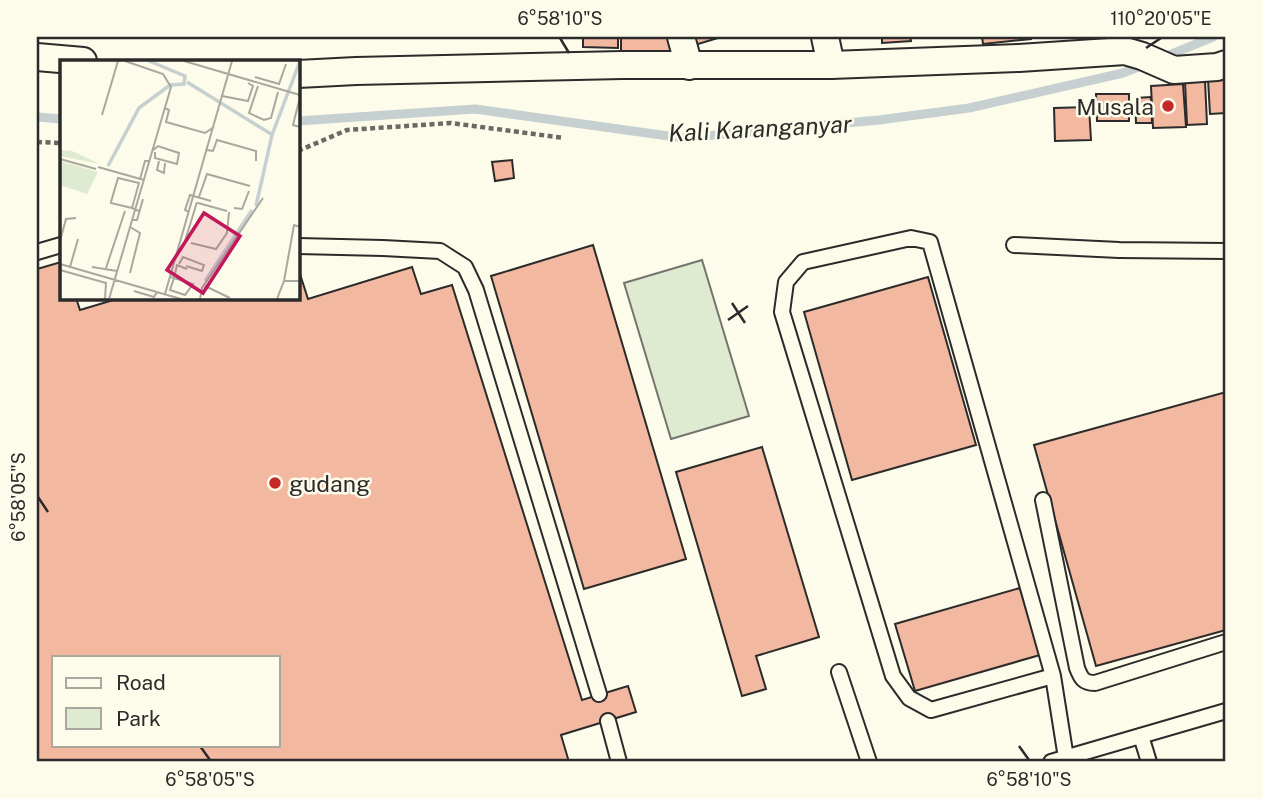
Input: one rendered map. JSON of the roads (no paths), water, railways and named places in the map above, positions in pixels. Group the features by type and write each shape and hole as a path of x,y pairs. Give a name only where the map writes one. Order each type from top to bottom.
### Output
{"street":[{"path":"681,37 689,66"},
{"path":"825,37 831,65"},
{"path":"299,74 486,67 831,65 965,48 1130,48 1174,70 1226,64"},
{"path":"37,57 72,60"}],"lane":[{"path":"1053,676 930,710 909,698 894,676 782,312 786,282 803,262 911,238 930,242 1053,676 1066,758"},
{"path":"37,252 60,244"},
{"path":"299,246 440,251 465,267 476,290 599,694"},
{"path":"1014,246 1226,251"},
{"path":"1043,500 1077,668 1080,678 1086,683 1095,683 1226,642"},
{"path":"839,671 869,762"},
{"path":"1051,762 1226,711"},
{"path":"608,721 619,762"},
{"path":"1141,736 1149,762"}],"waterway":[{"name":"Kali Karanganyar","path":"1162,58 1213,37"},
{"name":"Kali Karanganyar","path":"299,121 475,109 683,138 879,120 969,108 1123,73 1146,64"},
{"name":"Kali Karanganyar","path":"37,117 60,119"}],"place":[{"name":"Musala","path":"1168,106"},
{"name":"gudang","path":"275,483"}]}
